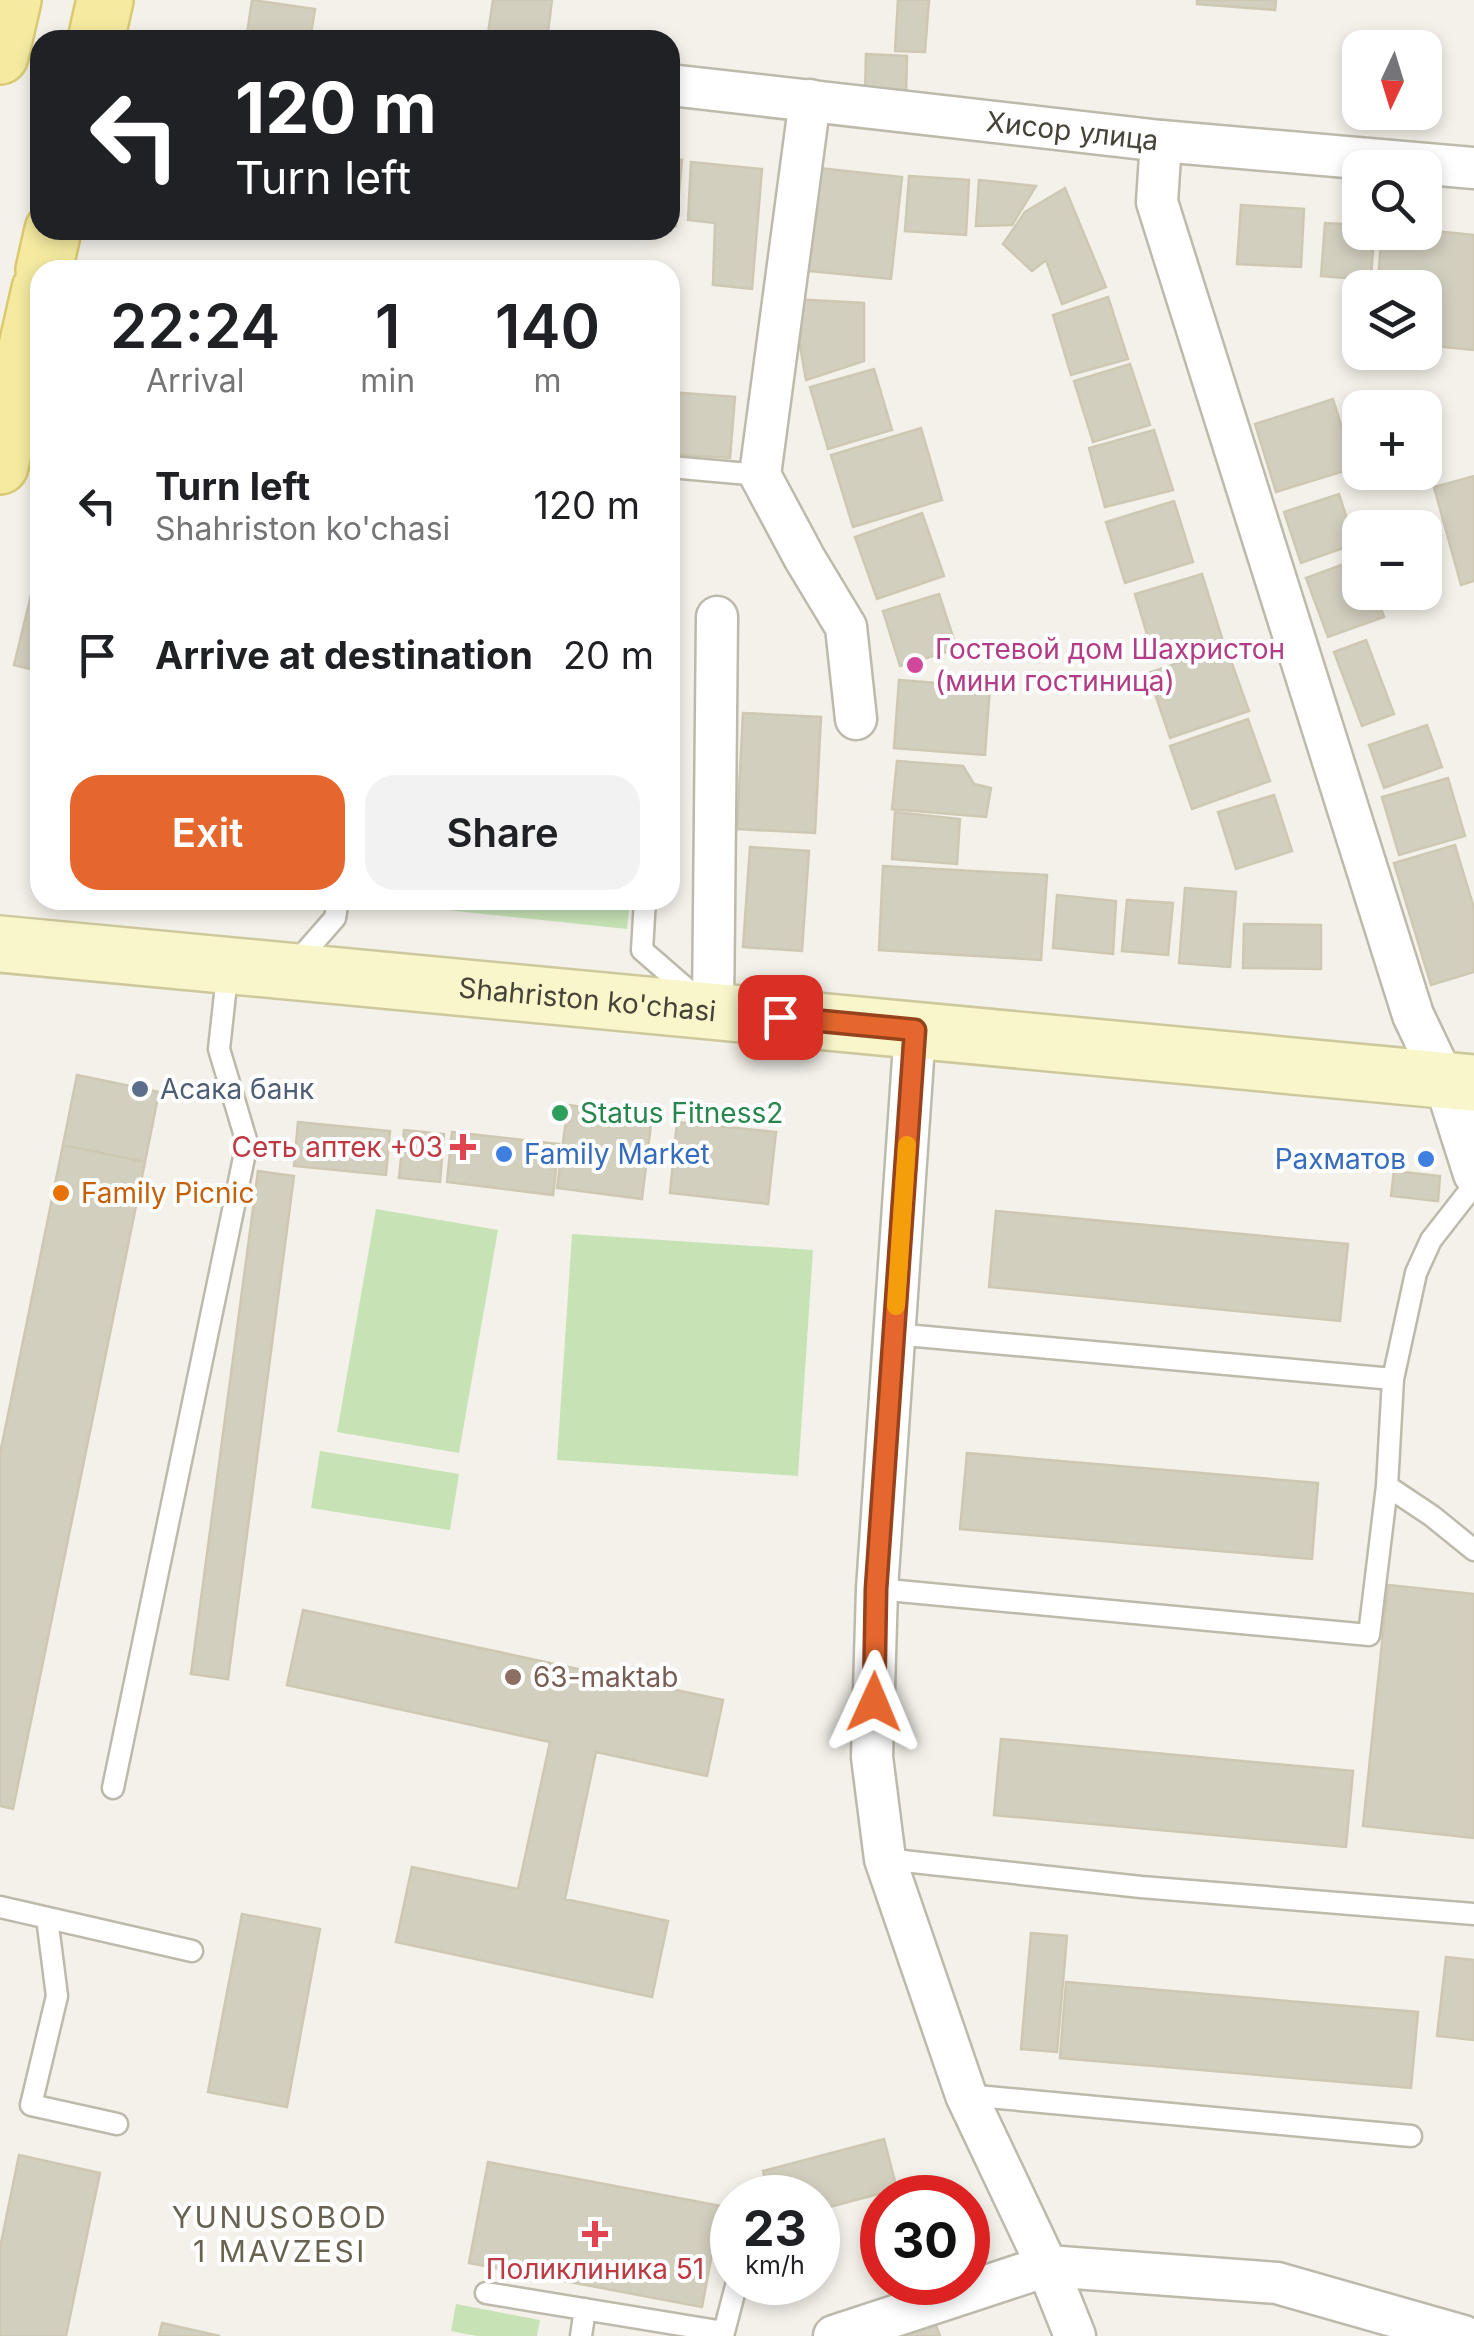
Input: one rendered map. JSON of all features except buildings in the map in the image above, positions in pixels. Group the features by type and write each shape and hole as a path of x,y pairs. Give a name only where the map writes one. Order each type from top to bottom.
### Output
{"main road":[{"path":"0,56 13,0"},
{"path":"98,30 106,0"},
{"path":"0,466 30,334"},
{"name":"Shahriston ko'chasi","path":"0,944 1459,1082"}],"street":[{"name":"Хисор улица","path":"680,86 1161,141 1474,168"},
{"path":"810,100 760,475 846,627 856,720"},
{"path":"1161,141 1157,202 1413,1015 1459,1082 1474,1174"},
{"path":"713,1011 717,617"},
{"path":"915,1030 876,1589 872,1758 885,1859 966,2095 1047,2266 1075,2336"},
{"path":"834,2336 1047,2266 1277,2283 1463,2336"}],"lane":[{"path":"680,469 760,475"},
{"path":"289,970 335,918 336,910"},
{"path":"644,910 642,950 713,1011"},
{"path":"113,1788 247,1143 219,1049 228,965"},
{"path":"876,1589 1369,1635 1387,1486 1393,1379 1416,1273 1431,1240 1474,1185"},
{"path":"894,1334 1393,1379"},
{"path":"1387,1486 1474,1550"},
{"path":"885,1859 1140,1888 1474,1914"},
{"path":"0,1907 192,1951"},
{"path":"48,1918 57,1996 31,2105 117,2124"},
{"path":"966,2095 1412,2136"},
{"path":"486,2293 724,2332 731,2305"},
{"path":"581,2336 585,2310"}],"green space":[{"path":"447,910 629,910 627,929"},
{"path":"376,1209 498,1230 459,1453 337,1432"},
{"path":"572,1234 813,1250 798,1476 557,1460"},
{"path":"320,1451 459,1474 450,1530 311,1508"},
{"path":"456,2304 540,2320 537,2336 477,2336 451,2331"}],"slow traffic":[{"path":"896,1306 907,1145"}],"place":[{"name":"Гостевой дом Шахристон (мини гостиница)","path":"915,665"},
{"name":"Асака банк","path":"140,1089"},
{"name":"Status Fitness2","path":"560,1113"},
{"name":"Сеть аптек +03","path":"463,1147"},
{"name":"Family Market","path":"504,1154"},
{"name":"Рахматов","path":"1426,1159"},
{"name":"Family Picnic","path":"61,1193"},
{"name":"63-maktab","path":"513,1677"},
{"name":"Поликлиника 51","path":"595,2234"}],"district":[{"name":"YUNUSOBOD 1 MAVZESI","path":"280,2235"}],"route":[{"path":"780,1017 915,1030 876,1589 874,1702"}]}
